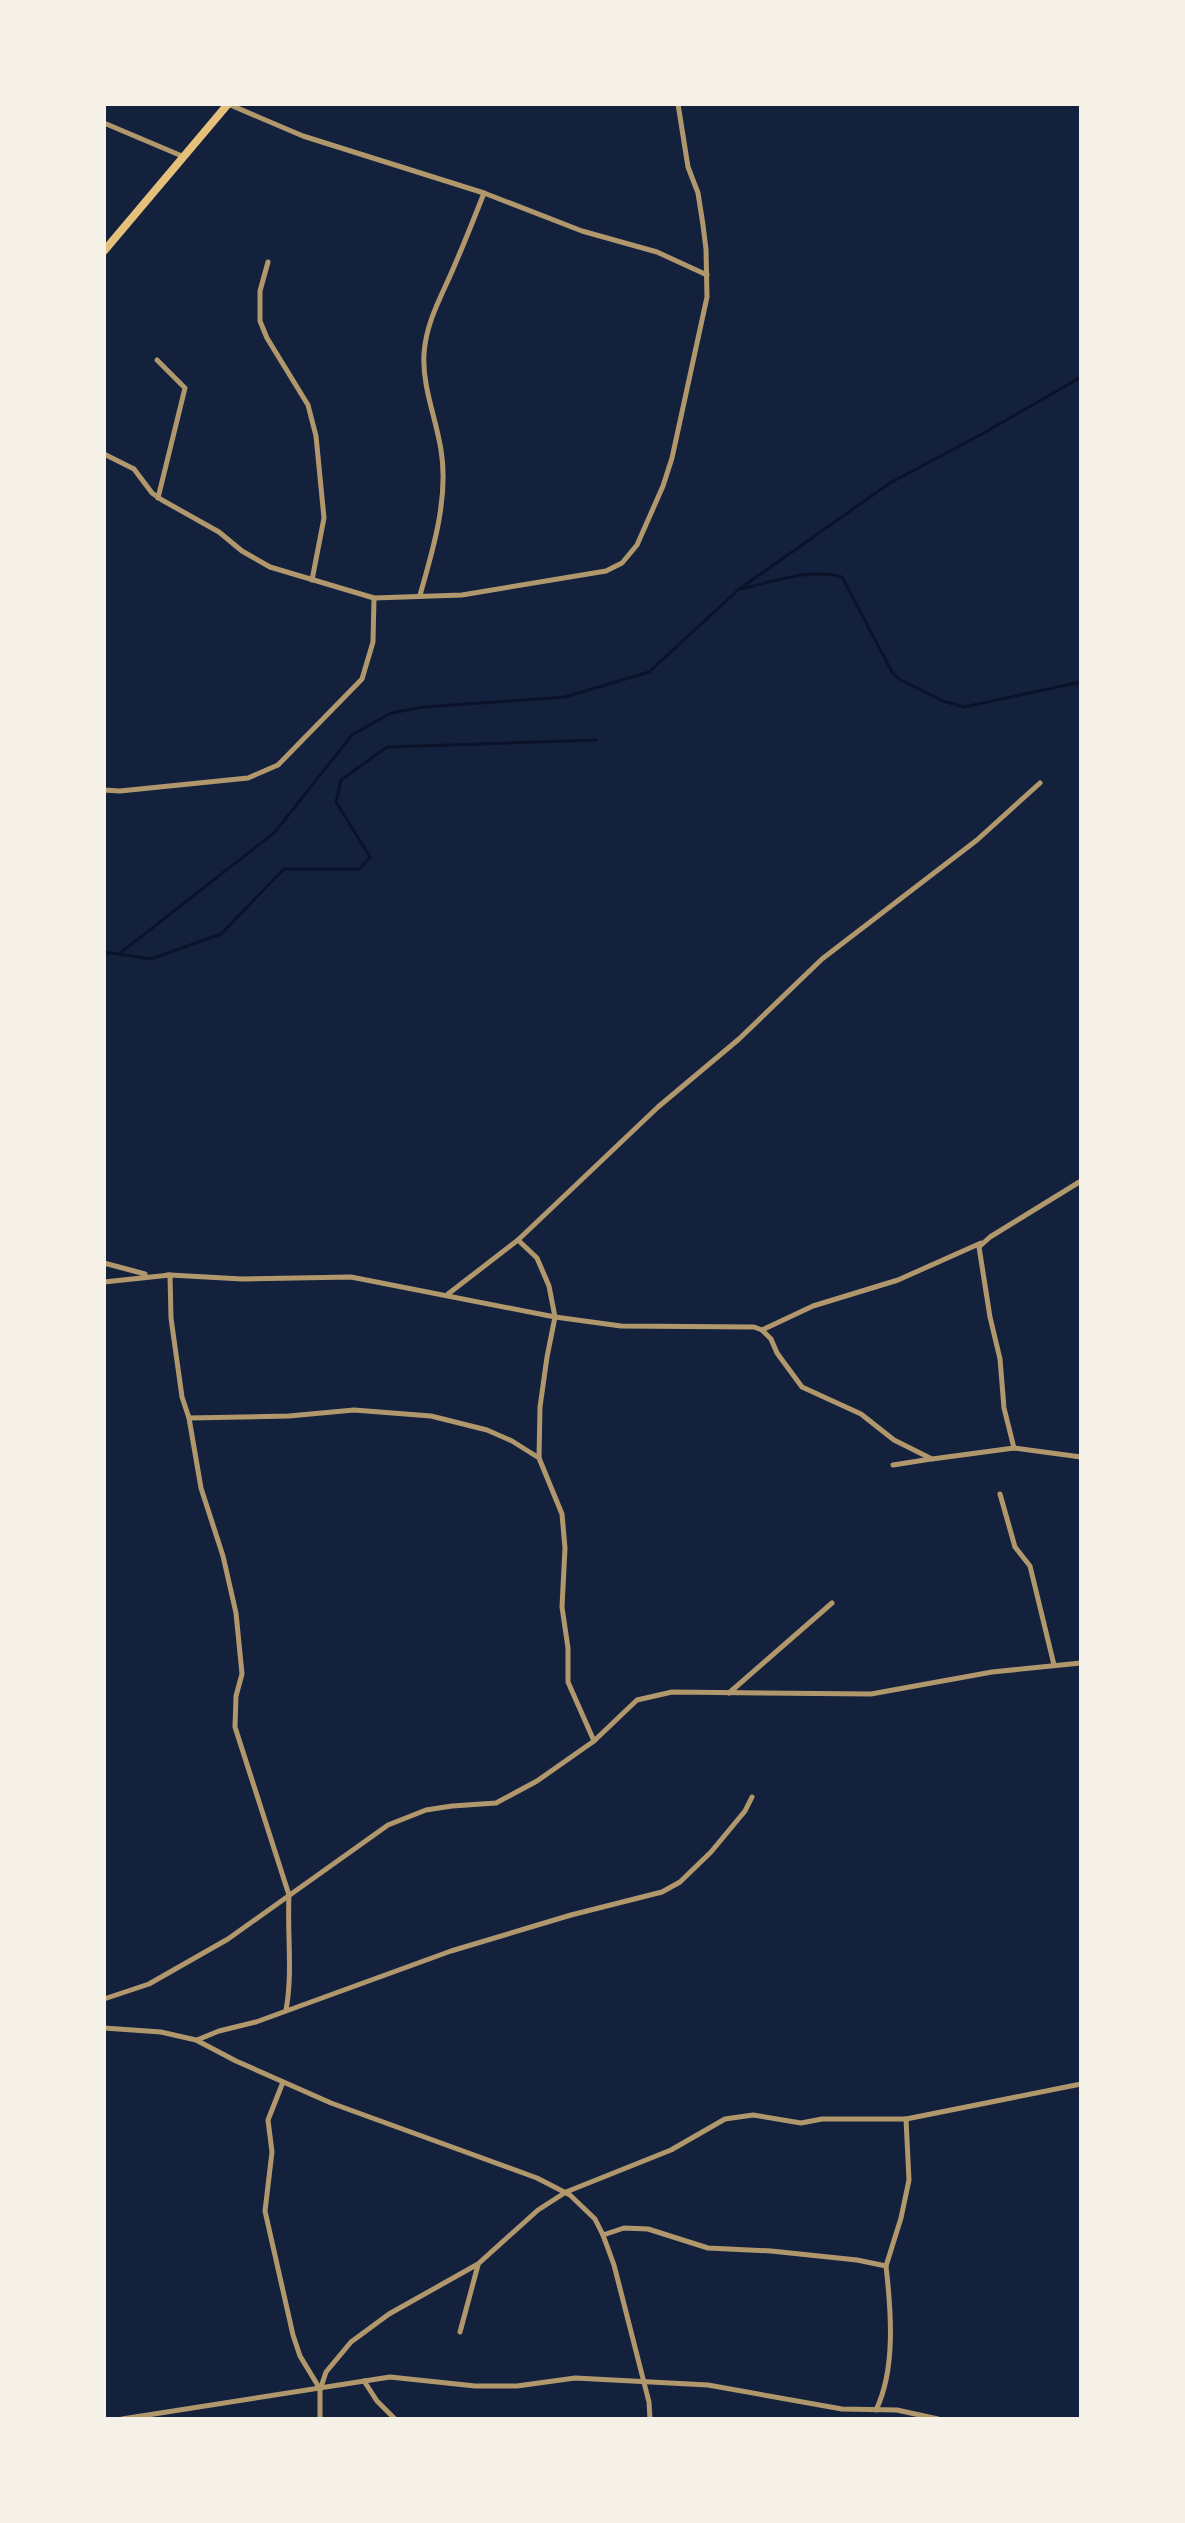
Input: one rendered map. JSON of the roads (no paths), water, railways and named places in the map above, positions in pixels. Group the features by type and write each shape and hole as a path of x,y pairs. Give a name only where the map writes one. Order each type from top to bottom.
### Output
{"highway":[{"path":"104,251 228,104"}],"street":[{"path":"228,104 303,136 484,193 582,231 657,252 708,276"},
{"path":"104,454 134,469 158,498 219,532 242,551 270,567 374,598 462,595 606,571 622,563 649,522 672,458 707,297 708,276 698,193 688,167 678,104"},
{"path":"104,123 182,156"},
{"path":"420,595 430,561 443,488 441,450 423,364 425,343 437,301 484,193"},
{"path":"268,262 260,291 260,321 308,405 316,436 324,518 312,580"},
{"path":"157,360 185,388 158,498"},
{"path":"104,790 228,781 248,778 278,765 362,679 373,642 374,598"},
{"path":"447,1295 518,1240 658,1107 739,1039 822,959 977,840 1040,783"},
{"path":"762,1330 813,1306 898,1280 982,1243 1081,1181"},
{"path":"518,1240 537,1258 549,1286 555,1317 540,1407 539,1458 559,1502 564,1529 562,1607 568,1648 568,1682 594,1741"},
{"path":"982,1243 979,1252 1000,1359 1004,1408 1014,1448"},
{"path":"104,1263 143,1274 242,1279 351,1277 555,1317 621,1326 747,1326 762,1330 802,1387 861,1414 894,1440 932,1459"},
{"path":"104,1282 170,1275"},
{"path":"170,1275 172,1332 182,1397 189,1418 201,1488 223,1556 236,1613 242,1674 236,1696 235,1727 289,1895 287,1924 291,1957 286,2010"},
{"path":"189,1418 289,1416 354,1410 431,1416 487,1430 539,1458"},
{"path":"893,1465 1014,1448 1081,1457"},
{"path":"1000,1494 1015,1547 1030,1566 1054,1665"},
{"path":"729,1693 832,1603"},
{"path":"104,1999 152,1982 251,1924 388,1825 426,1810 496,1803 537,1781 594,1741 637,1700 672,1692 871,1694 992,1672 1081,1663"},
{"path":"196,2040 451,1951 673,1887 711,1852 745,1811 752,1797"},
{"path":"104,2028 161,2032 196,2040 283,2082 387,2126 537,2178 566,2192 595,2219 603,2235 614,2265 650,2419"},
{"path":"104,2036 112,2028"},
{"path":"283,2082 268,2120 272,2152 265,2211 293,2335 300,2356 320,2390"},
{"path":"320,2419 320,2390 326,2372 351,2342 389,2314 478,2264 538,2210 566,2192 662,2154 732,2116 753,2115 801,2123 822,2119 906,2119 1081,2084"},
{"path":"875,2411 885,2392 891,2327 886,2266 909,2180 906,2119"},
{"path":"603,2235 624,2228 648,2229 708,2248 771,2251 886,2266"},
{"path":"460,2332 478,2264"},
{"path":"122,2419 390,2377 489,2386 517,2386 575,2378 708,2385 787,2401 842,2409 897,2410 938,2419"},
{"path":"364,2381 377,2401 395,2419"}],"waterway":[{"path":"119,954 275,832 352,735 391,713 424,707 565,697 649,672 738,590 890,483 1081,377"},
{"path":"742,589 804,575 842,577 892,672 899,679 943,701 964,707 1081,682"},
{"path":"104,952 151,959 221,934 284,869 359,869 370,857 336,802 341,780 387,747 596,740"}]}
